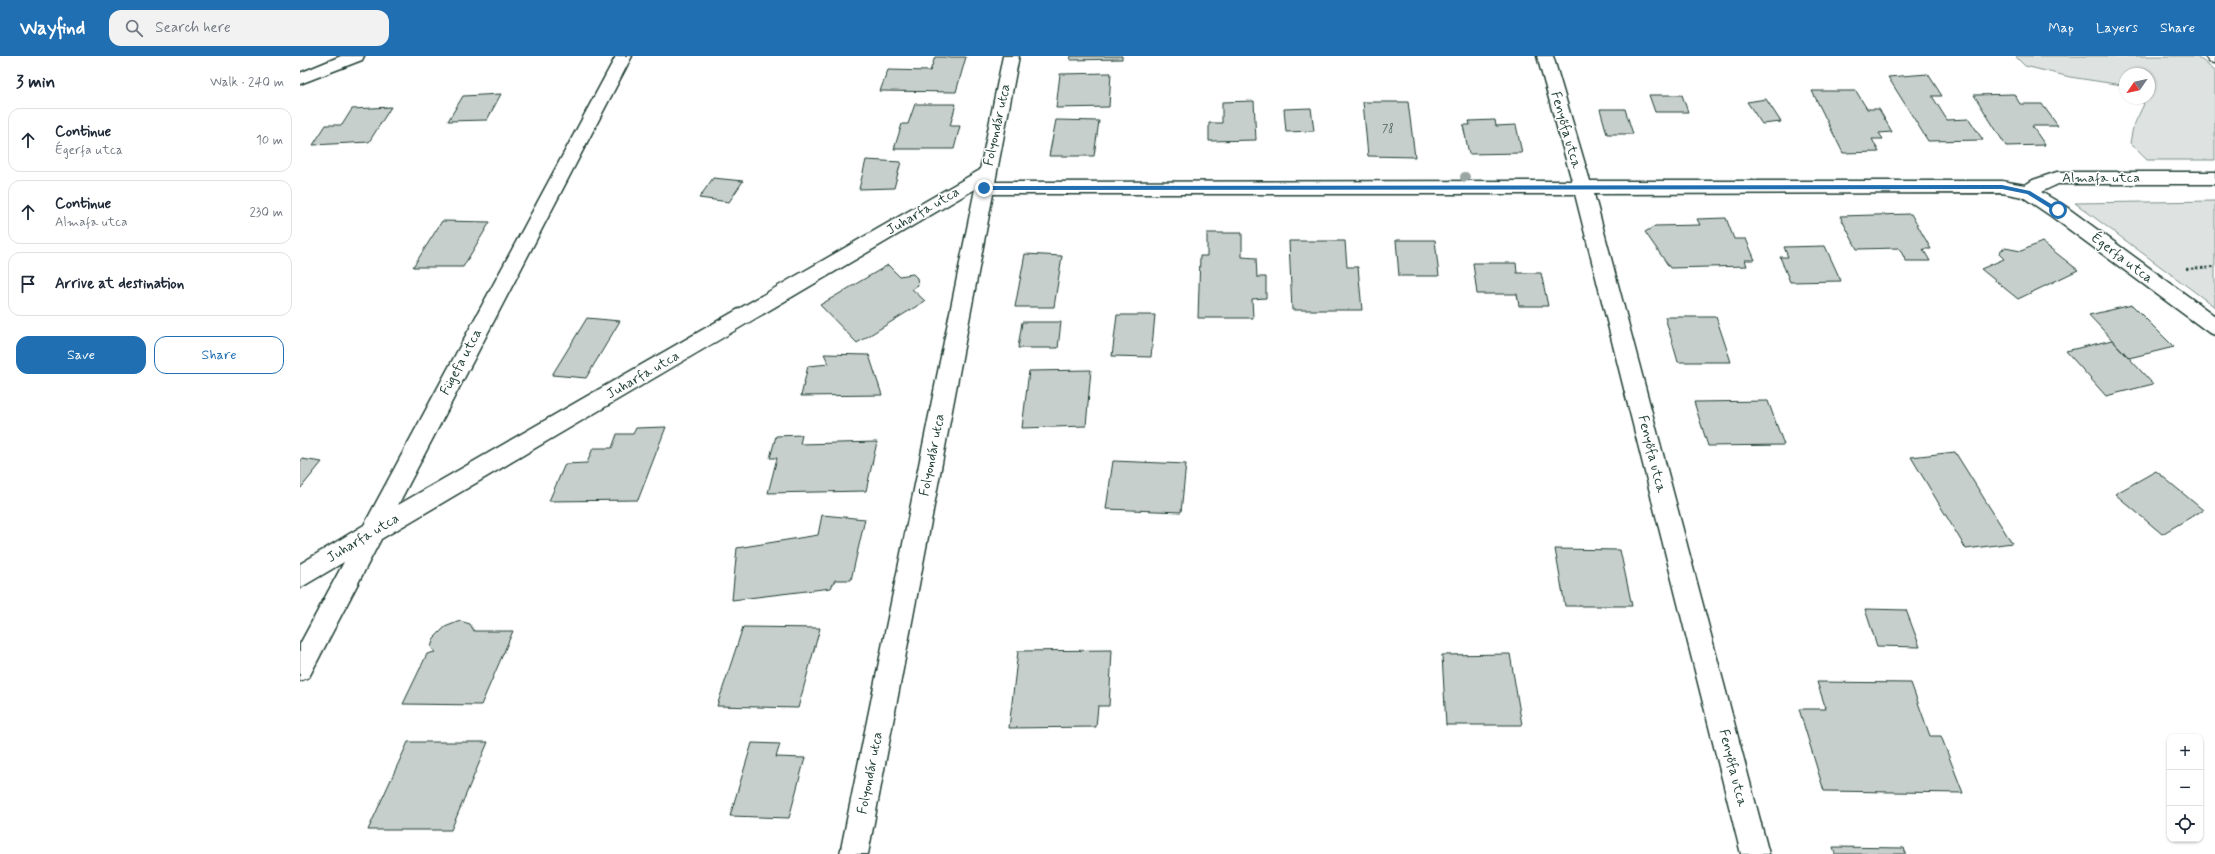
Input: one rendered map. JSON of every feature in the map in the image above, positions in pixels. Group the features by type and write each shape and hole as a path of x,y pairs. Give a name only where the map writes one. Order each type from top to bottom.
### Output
{"street":[{"path":"300,79 356,56"},
{"name":"Fügefa utca","path":"300,669 624,56"},
{"name":"Folyondár utca","path":"854,854 985,181 1012,56"},
{"name":"Fenyőfa utca","path":"1545,56 1583,188 1755,854"},
{"name":"Almafa utca","path":"2028,192 2039,184 2057,178 2215,178"},
{"path":"985,181 1583,188 2002,187 2028,192"},
{"name":"Juharfa utca","path":"300,577 371,533 985,181"},
{"name":"Égerfa utca","path":"2028,192 2058,210 2215,326"}],"path":[{"path":"2180,270 2215,267"}],"shaded area":[{"path":"2015,56 2197,56 2215,71 2215,160 2147,160 2130,143 2133,127 2144,104 2155,104 2155,68 2119,68 2119,85 2070,77 2025,66"},
{"path":"2215,201 2215,307 2075,203"}],"building":[{"path":"1071,56 1122,56 1122,59 1070,60"},
{"path":"935,57 966,57 956,92 880,91 888,70 930,71"},
{"path":"1111,73 1109,107 1056,108 1060,74"},
{"path":"1928,74 1942,96 1932,96 1947,120 1969,119 1983,140 1928,141 1888,77"},
{"path":"1812,91 1856,91 1867,109 1879,109 1892,132 1879,133 1883,139 1872,139 1879,152 1843,153"},
{"path":"501,94 487,120 448,121 463,96"},
{"path":"2014,94 2020,104 2042,104 2058,126 2032,126 2045,145 2006,146 1974,95"},
{"path":"1649,95 1682,95 1688,112 1655,112"},
{"path":"1766,99 1781,122 1762,124 1747,102"},
{"path":"1254,101 1256,140 1209,141 1209,123 1222,123 1222,102"},
{"path":"1363,102 1408,102 1415,157 1368,156"},
{"path":"915,104 956,104 950,126 960,126 954,149 894,149 902,124 908,124"},
{"path":"391,107 369,142 313,145 326,125 342,125 352,109"},
{"path":"1311,108 1314,131 1286,132 1284,109"},
{"path":"1600,109 1625,109 1633,134 1607,134"},
{"path":"1056,120 1099,121 1094,156 1049,156"},
{"path":"1495,120 1496,126 1516,125 1522,153 1469,154 1463,125 1470,125 1469,121"},
{"path":"866,160 901,162 894,188 859,189"},
{"path":"713,178 743,181 729,202 699,198"},
{"path":"1911,214 1931,249 1923,249 1930,261 1906,261 1899,248 1857,249 1840,216"},
{"path":"1726,218 1734,239 1746,239 1755,260 1745,260 1747,266 1670,268 1645,232 1655,226 1700,225 1697,219"},
{"path":"442,221 490,222 463,267 413,267"},
{"path":"1207,233 1242,233 1242,257 1256,258 1257,277 1266,277 1266,298 1252,299 1253,318 1198,318 1200,256 1207,256"},
{"path":"1396,240 1435,240 1439,276 1399,276"},
{"path":"1289,241 1345,241 1347,267 1358,267 1362,310 1292,310"},
{"path":"2042,242 2078,270 2018,299 1981,269 2004,259 1999,254 2000,251 2005,248 2021,251"},
{"path":"1825,246 1841,281 1790,282 1780,257 1788,257 1784,247"},
{"path":"1025,254 1062,256 1054,307 1015,307"},
{"path":"1473,263 1516,263 1517,273 1541,273 1548,306 1519,306 1517,294 1477,294"},
{"path":"888,265 899,276 913,274 917,278 918,285 912,289 925,301 857,343 820,305"},
{"path":"2132,305 2174,347 2129,358 2089,315"},
{"path":"1117,315 1155,315 1151,357 1112,356"},
{"path":"1665,317 1716,317 1731,362 1678,362"},
{"path":"587,318 620,321 586,378 552,375"},
{"path":"1022,322 1061,322 1058,348 1018,348"},
{"path":"2112,340 2153,384 2106,396 2066,351"},
{"path":"824,354 869,355 882,395 801,396 808,366 829,364"},
{"path":"1091,370 1086,426 1022,428 1029,371"},
{"path":"1768,401 1784,445 1708,446 1694,402"},
{"path":"666,427 638,500 549,501 565,464 587,463 593,448 612,448 617,434 633,434 636,428"},
{"path":"802,435 800,444 877,442 866,491 768,493 777,458 770,458 776,436"},
{"path":"1955,452 2012,543 1966,549 1911,457"},
{"path":"302,459 322,462 300,489 300,462"},
{"path":"1113,461 1186,464 1181,512 1106,509"},
{"path":"2156,471 2203,510 2162,534 2115,494"},
{"path":"822,515 865,519 851,580 835,580 831,588 732,600 737,548 818,535"},
{"path":"1555,549 1620,550 1632,606 1565,606"},
{"path":"1865,609 1906,610 1920,647 1877,646"},
{"path":"460,621 470,624 474,631 513,631 481,705 403,704 427,654 435,652 431,647 434,638 445,627"},
{"path":"743,627 820,628 798,708 717,706"},
{"path":"1112,650 1109,706 1098,706 1096,727 1009,728 1018,651"},
{"path":"1510,654 1522,725 1446,725 1442,655"},
{"path":"1817,682 1911,683 1930,736 1941,736 1963,793 1824,791 1799,709 1826,709"},
{"path":"408,742 488,742 451,830 368,830"},
{"path":"752,743 780,744 776,757 805,758 789,818 730,816"},
{"path":"1833,847 1904,848 1906,854 1835,854"}],"route":[{"path":"984,188 2002,187 2028,192 2058,210"}]}
